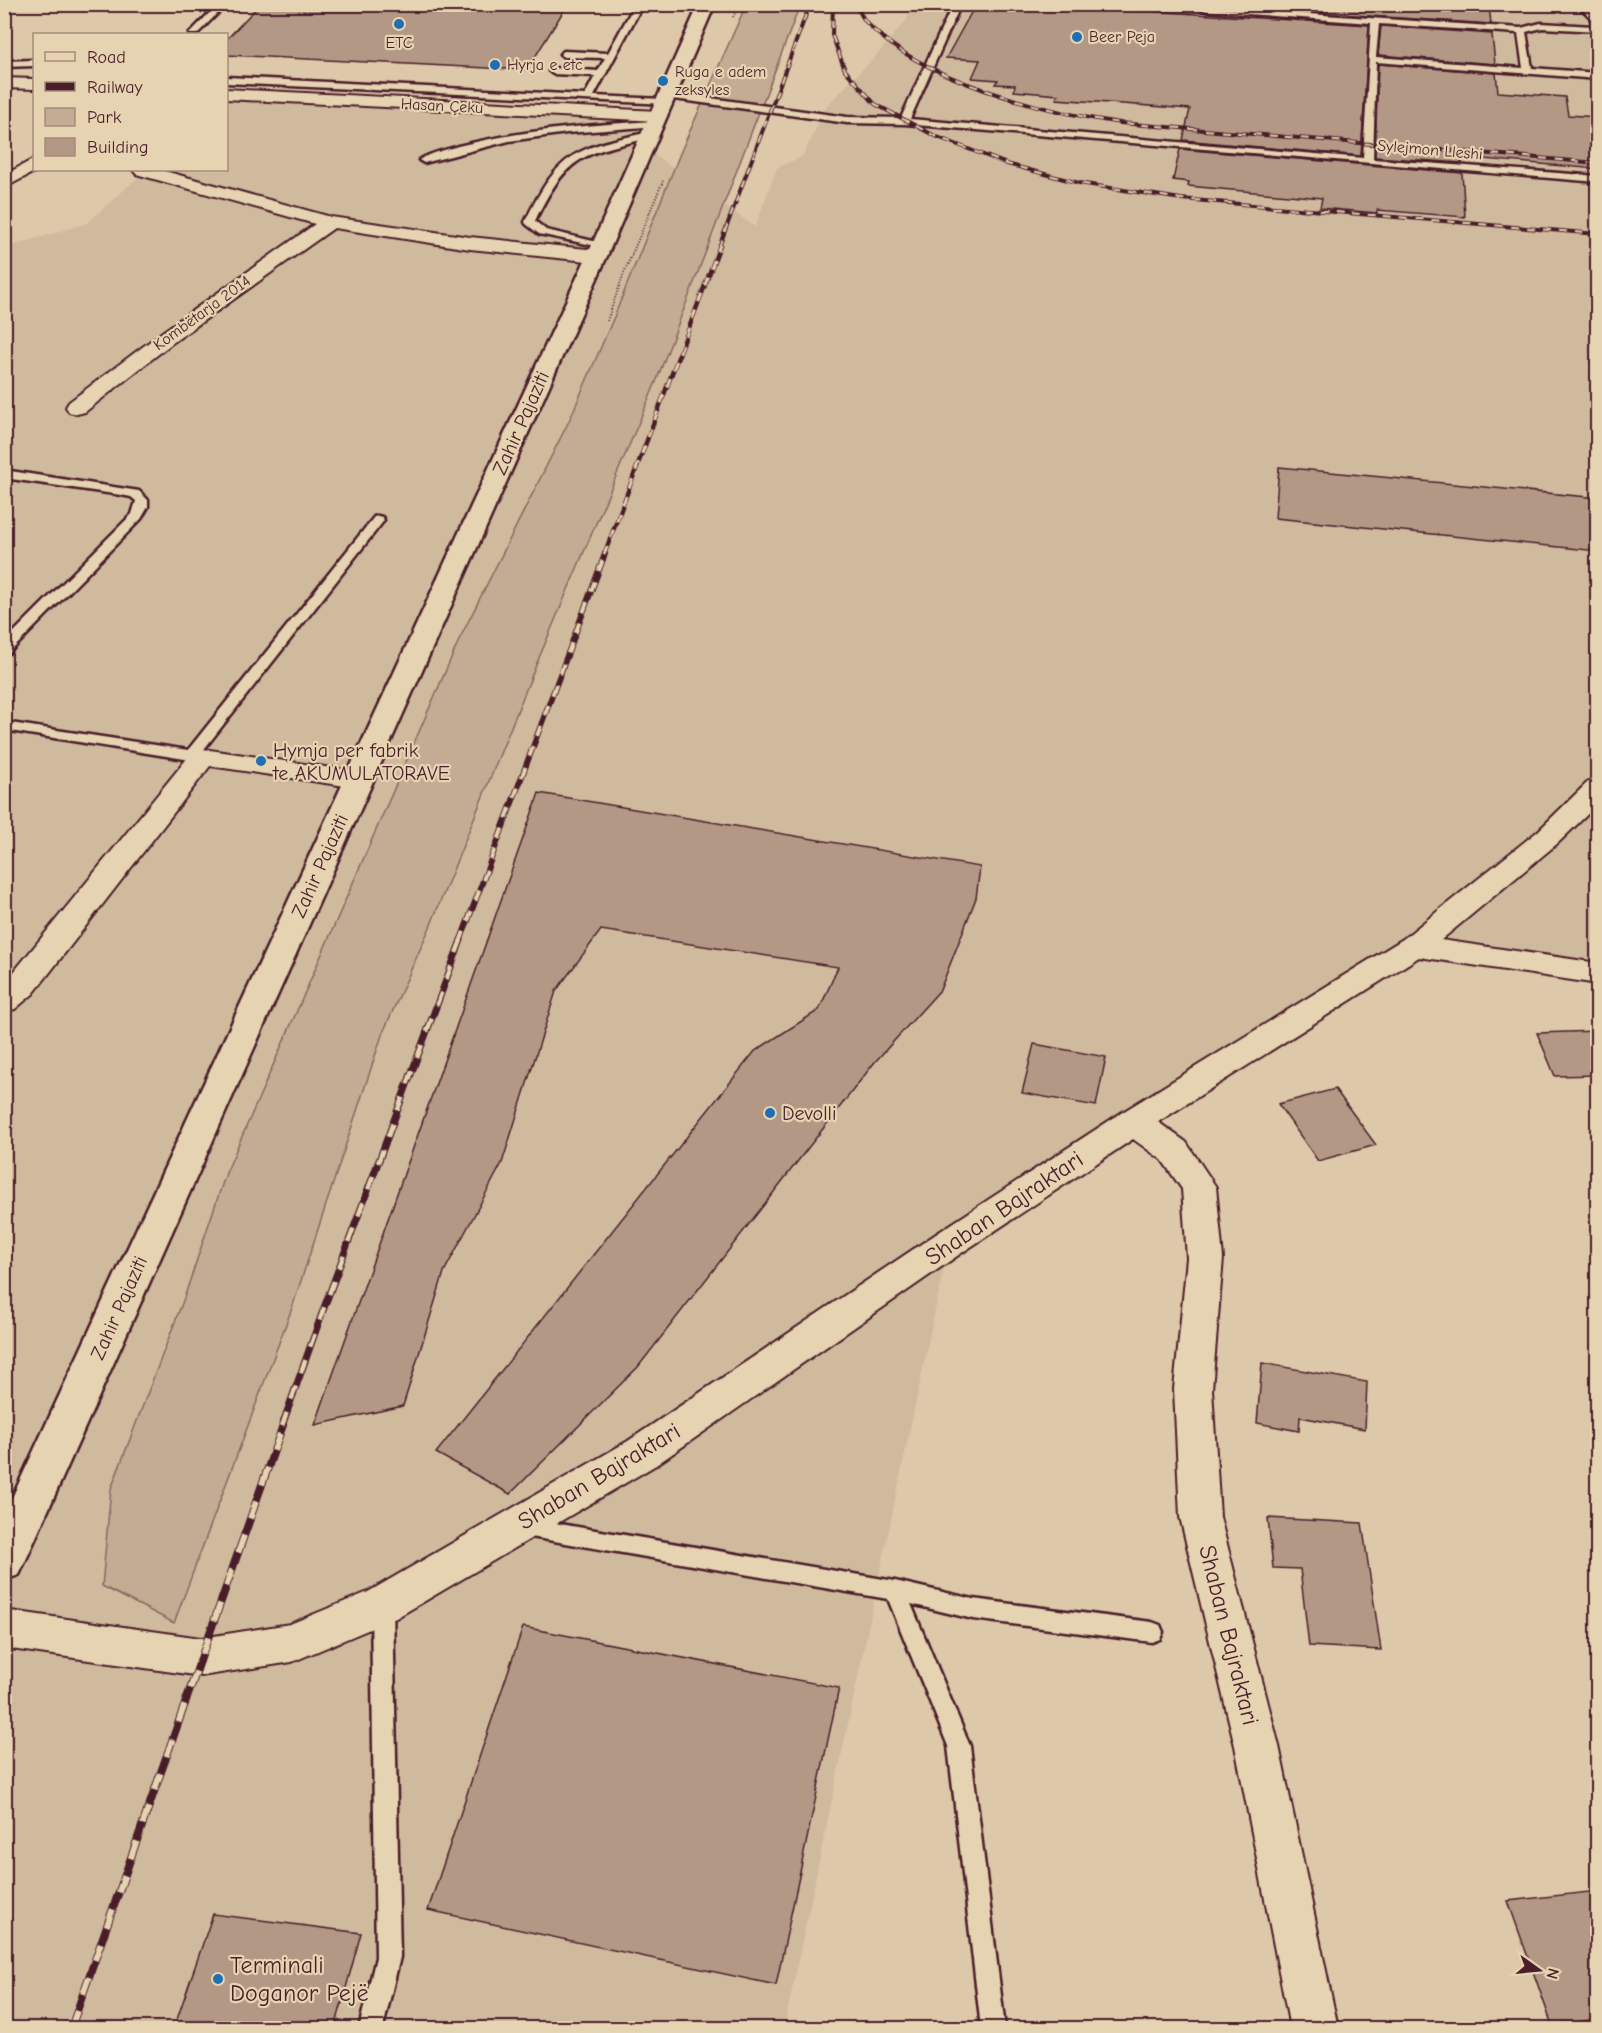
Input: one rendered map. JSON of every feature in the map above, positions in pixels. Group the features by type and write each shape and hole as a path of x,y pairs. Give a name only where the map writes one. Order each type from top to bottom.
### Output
{"main road":[{"name":"Zahir Pajaziti","path":"4,1562 659,114 719,12"}],"street":[{"path":"4,83 33,83"},
{"name":"Hasan Çeku","path":"228,94 659,114"},
{"path":"4,183 33,166"},
{"path":"146,171 330,222 470,243 599,251"},
{"name":"Kombëtarja 2014","path":"77,407 168,337 330,222"},
{"path":"4,1001 22,986 197,756 359,780"},
{"name":"Shaban Bajraktari","path":"4,1629 201,1657 292,1643 382,1605 642,1453 948,1244 1133,1122 1414,946 1548,837 1598,788"},
{"path":"1414,946 1598,974"},
{"name":"Shaban Bajraktari","path":"1133,1122 1174,1151 1199,1187 1205,1258 1193,1389 1200,1518 1257,1746 1314,2028"}],"lane":[{"path":"194,33 223,4"},
{"path":"588,98 639,4"},
{"path":"904,121 957,4"},
{"path":"1206,9 1522,31 1541,25 1598,29 1594,16 1581,4"},
{"name":"Sylejmon Lleshi","path":"1375,21 1368,161 1598,179"},
{"path":"1522,31 1528,70"},
{"path":"564,54 611,56"},
{"path":"1372,59 1598,76"},
{"path":"4,64 33,63"},
{"path":"553,71 601,74"},
{"path":"228,80 588,98 659,114 904,121 1368,161"},
{"path":"424,160 484,141 601,127 659,114"},
{"path":"599,251 543,232 530,222 561,170 580,154 659,114"},
{"path":"4,474 122,491 135,494 142,500 142,507 137,516 4,650"},
{"path":"4,726 197,756 378,520"},
{"path":"519,1525 895,1591 973,1609 1152,1632"},
{"path":"895,1591 959,1746 993,2028"},
{"path":"371,2028 388,1957 382,1605"}],"path":[{"path":"719,12 740,4"},
{"path":"607,321 624,273 667,172"}],"shaded area":[{"path":"913,5 1597,5 1597,974 1414,947 949,1244 784,2028 5,2028 5,248 87,223 145,171 228,171 228,95 658,116 645,148 755,227 777,168 803,156 827,105 873,59 906,21"}],"green space":[{"path":"746,5 800,5 656,382 536,665 430,927 382,1035 292,1308 174,1623 102,1586 111,1489 184,1298 226,1173 460,638 569,421 681,151"}],"building":[{"name":"ETC","path":"260,4 513,4 566,7 527,70 228,55 228,38"},
{"path":"976,4 1037,4 1369,25 1361,156 1183,140 1190,109 1056,99 1058,95 1014,91 1015,85 995,84 998,80 972,78 980,60 946,58"},
{"path":"1232,4 1489,4 1491,24 1232,7"},
{"path":"1381,26 1492,34 1495,64 1378,55"},
{"path":"1378,64 1496,73 1498,92 1565,97 1568,115 1598,117 1598,169 1461,157 1462,163 1375,157"},
{"path":"1180,149 1462,173 1465,217 1320,208 1322,198 1188,186 1189,182 1173,180"},
{"path":"1279,467 1598,498 1598,551 1275,518"},
{"name":"Devolli","path":"539,793 980,867 976,898 940,990 874,1063 638,1367 510,1494 436,1453 755,1051 819,1010 838,967 601,930 556,991 502,1163 444,1272 403,1406 315,1425"},
{"path":"1598,1031 1598,1075 1555,1076 1537,1033"},
{"path":"1034,1044 1106,1057 1096,1106 1022,1093"},
{"path":"1335,1089 1376,1145 1318,1161 1278,1104"},
{"path":"1262,1363 1367,1382 1365,1429 1300,1417 1299,1431 1257,1423"},
{"path":"1268,1518 1362,1523 1381,1650 1309,1646 1300,1569 1273,1568"},
{"path":"523,1627 839,1688 776,1985 428,1910"},
{"path":"1598,1891 1598,2019 1552,2025 1508,1901"},
{"path":"213,1914 361,1933 335,2028 174,2028"}],"railway":[{"path":"719,247 810,4"},
{"path":"833,4 832,35 845,70 875,104 935,136 1007,164 1079,183 1181,199 1598,234"},
{"path":"855,4 867,23 890,43 918,61 950,77 985,90 1057,111 1120,123 1598,163"},
{"path":"604,555 720,245"},
{"path":"460,942 605,554"},
{"path":"282,1426 461,940"},
{"path":"71,2028 283,1425"}],"place":[{"name":"ETC","path":"399,24"},
{"name":"Beer Peja","path":"1077,37"},
{"name":"Hyrja e etc","path":"495,65"},
{"name":"Ruga e adem zeksyles","path":"663,81"},
{"name":"Hymja per fabrik te AKUMULATORAVE","path":"261,761"},
{"name":"Devolli","path":"770,1113"},
{"name":"Terminali Doganor Pejë","path":"218,1979"}]}
